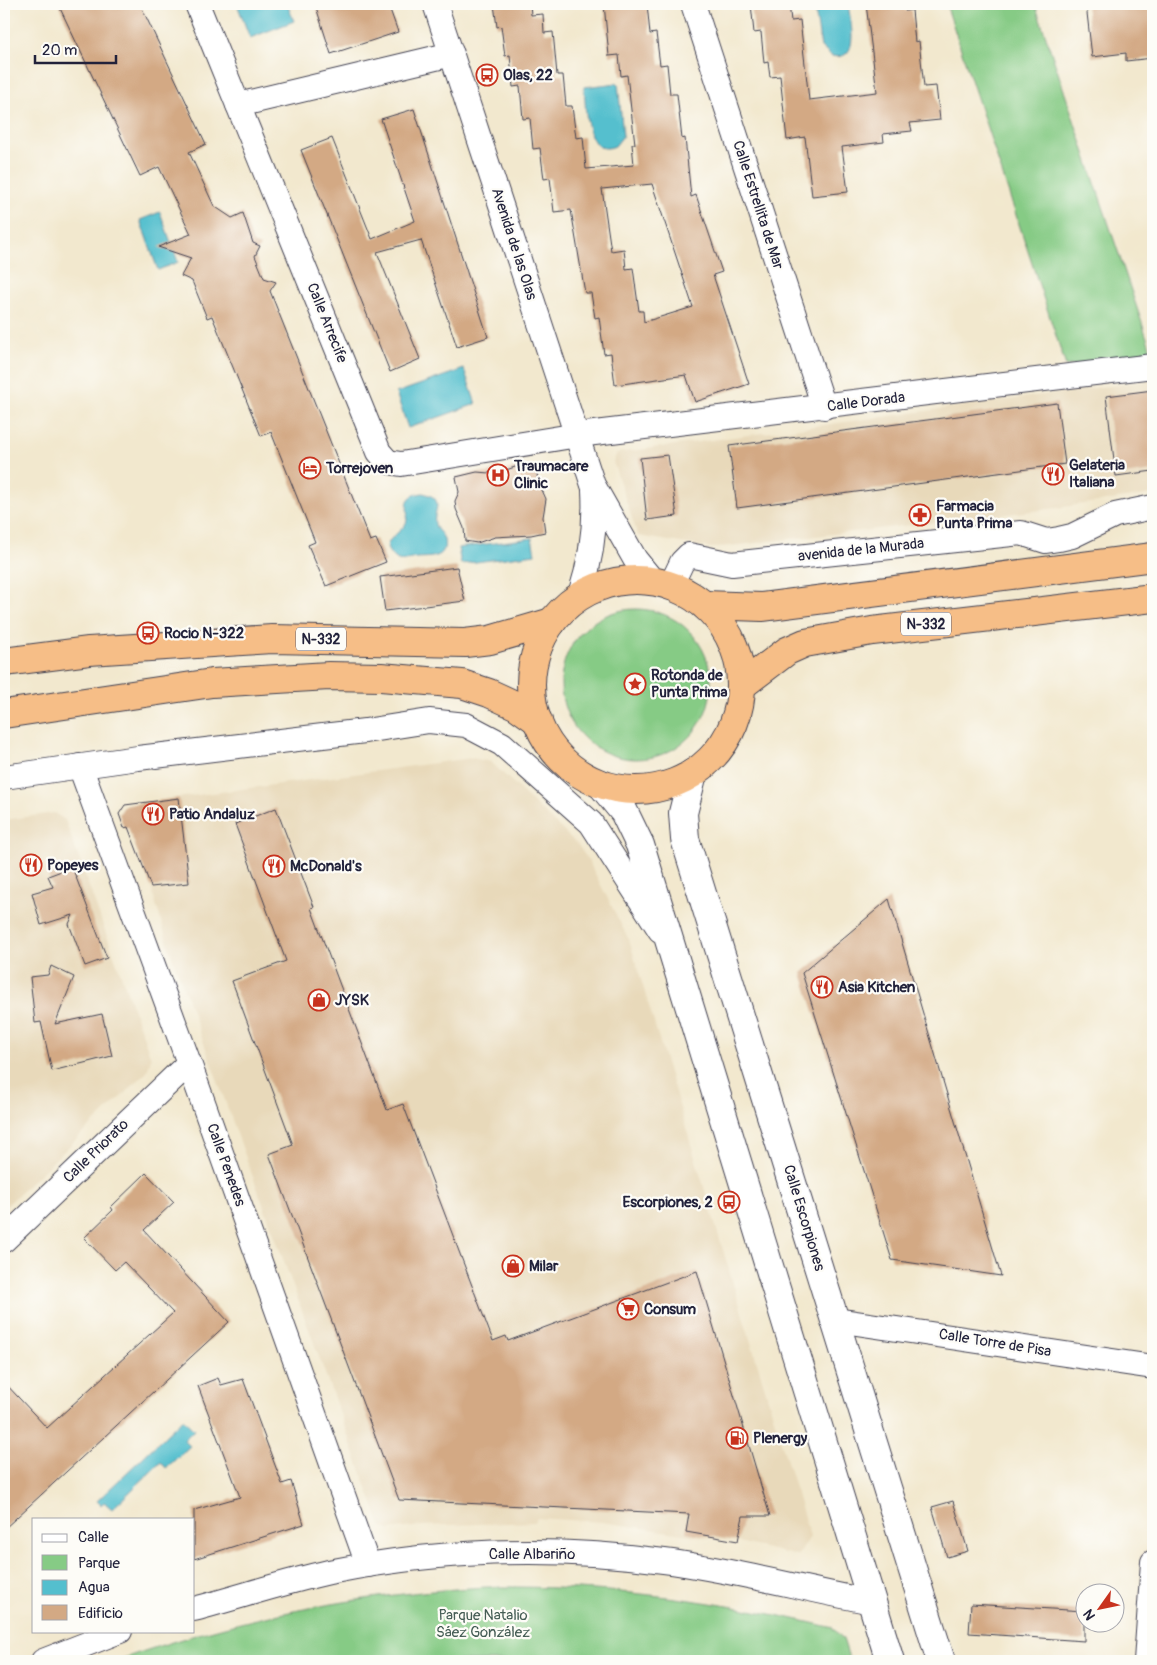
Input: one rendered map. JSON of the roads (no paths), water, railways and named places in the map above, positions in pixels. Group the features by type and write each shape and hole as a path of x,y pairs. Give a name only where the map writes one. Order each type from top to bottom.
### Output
{"highway":[{"name":"N-332","path":"705,605 762,607 1153,556"},
{"name":"N-332","path":"628,580 662,583 705,605 720,622 732,642 739,663 741,686 734,722 724,742 711,759 693,773 672,784 648,789 624,789 601,784 580,774 563,760 548,742 538,721 532,694 534,660 541,640 552,622 580,595 603,585 628,580"},
{"name":"N-332","path":"741,686 787,651 805,643 872,631 1153,598"},
{"name":"N-332","path":"4,662 89,651 272,639 465,643 490,640 552,622"},
{"name":"N-332","path":"4,714 212,682 301,677 372,677 462,684 489,693 517,706 538,721"}],"street":[{"name":"Calle Arrecife","path":"197,4 383,458 394,464 401,464 578,436"},
{"name":"Avenida de las Olas","path":"435,4 594,485 635,558 662,583"},
{"name":"Calle Estrellita de Mar","path":"693,4 824,407"},
{"path":"238,105 452,54"},
{"name":"Calle Dorada","path":"578,436 1153,366"},
{"name":"Avenida de las Olas","path":"580,595 588,572 596,513 594,485"},
{"name":"avenida de la Murada","path":"662,583 689,555 732,564 1021,533 1046,541 1072,536 1115,515 1153,508"},
{"path":"4,777 366,731 429,721 466,725 502,744 590,823 638,894 676,957"},
{"name":"Calle Penedes","path":"80,766 189,1063 368,1565"},
{"name":"Calle Escorpiones","path":"693,773 683,813 685,838 941,1661"},
{"path":"601,784 624,812 640,845 676,957 890,1661"},
{"name":"Calle Priorato","path":"4,1240 189,1063"},
{"name":"Calle Torre de Pisa","path":"836,1320 1153,1367"},
{"name":"Calle Albariño","path":"195,1609 327,1573 368,1565 486,1553 545,1552 605,1555 718,1570 872,1602"},
{"path":"1146,1661 1153,1562"},
{"path":"43,1661 117,1632"}],"water":[{"path":"237,4 287,4 294,21 250,38"},
{"path":"814,4 848,4 852,39 851,47 847,53 841,56 831,56 821,47"},
{"path":"618,83 623,136 615,146 605,148 597,145 592,138 587,117 584,87"},
{"path":"160,212 178,262 158,270 140,220"},
{"path":"464,369 476,404 408,428 396,393"},
{"path":"423,493 437,502 435,524 443,538 443,551 431,557 405,561 398,560 391,554 388,544 406,523 408,500"},
{"path":"532,538 535,554 461,564 458,548"},
{"path":"183,1419 194,1430 184,1440 190,1446 166,1468 161,1462 112,1509 104,1502 101,1505 97,1501"}],"place":[{"name":"Olas, 22","path":"487,75"},
{"name":"Torrejoven","path":"310,468"},
{"name":"Gelateria Italiana","path":"1053,474"},
{"name":"Traumacare Clinic","path":"498,475"},
{"name":"Farmacia Punta Prima","path":"920,515"},
{"name":"Rocio N-322","path":"148,633"},
{"name":"Rotonda de Punta Prima","path":"635,684"},
{"name":"Patio Andaluz","path":"153,814"},
{"name":"Popeyes","path":"31,865"},
{"name":"McDonald's","path":"274,866"},
{"name":"Asia Kitchen","path":"822,987"},
{"name":"JYSK","path":"319,1000"},
{"name":"Escorpiones, 2","path":"729,1202"},
{"name":"Milar","path":"513,1266"},
{"name":"Consum","path":"628,1309"},
{"name":"Plenergy","path":"737,1438"}],"park label":[{"name":"Parque Natalio Sáez González","path":"483,1624"}]}
